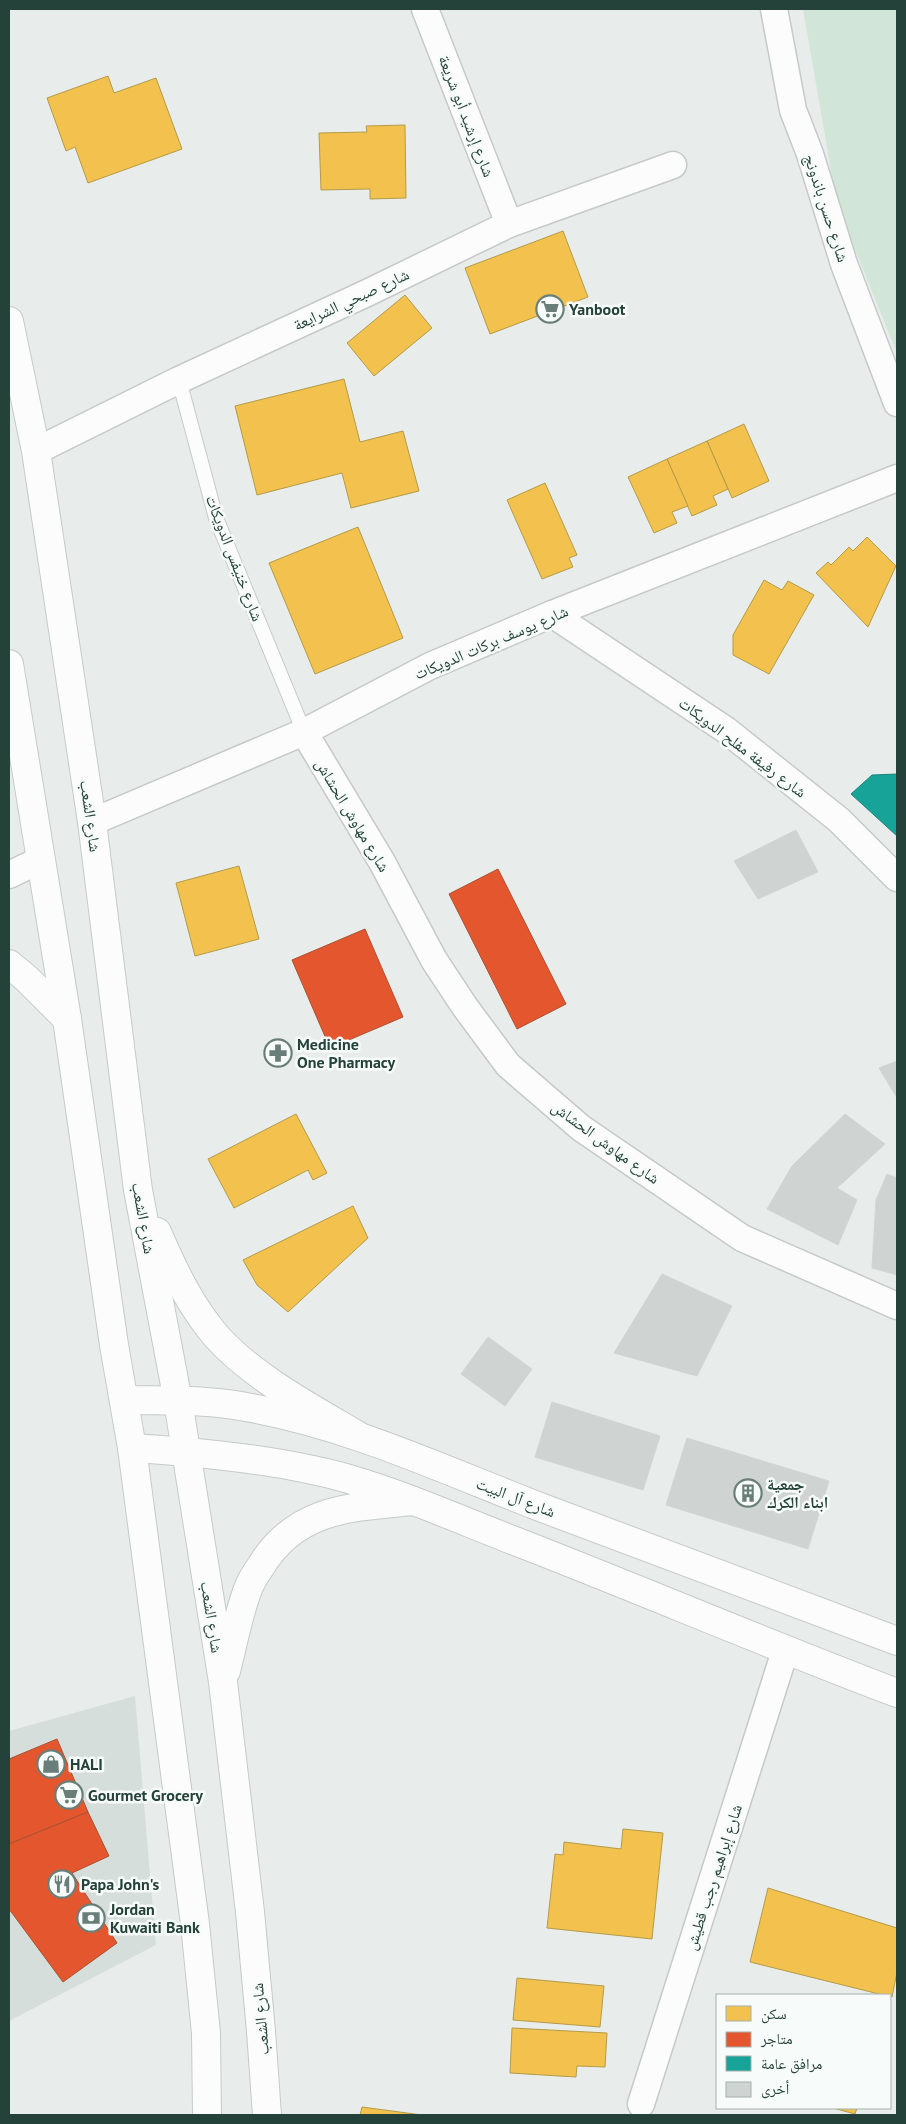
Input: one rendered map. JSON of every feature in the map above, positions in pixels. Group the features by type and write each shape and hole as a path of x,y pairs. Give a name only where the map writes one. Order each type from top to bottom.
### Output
{"main road":[{"name":"شارع الشعب","path":"9,321 36,451 92,822 138,1190 178,1401 223,1682 250,1912 267,2115"},
{"path":"9,664 67,1019 114,1345 132,1448 196,1924 206,2033 207,2115"},
{"path":"9,756 18,719"},
{"path":"9,964 26,978 67,1019"},
{"path":"138,1190 176,1275 196,1309 218,1338 253,1368 288,1394 357,1435"},
{"name":"شارع آل البيت","path":"124,1400 178,1401 245,1406 357,1435 458,1476 897,1641"},
{"path":"132,1448 186,1451 278,1464 348,1479 413,1501 579,1566 785,1651 897,1693"},
{"path":"223,1682 248,1588 271,1550 283,1537 310,1520 336,1511 413,1501"}],"street":[{"name":"شارع إرشيد أبو شريعة","path":"425,9 509,224"},
{"name":"شارع حسن باندونج","path":"774,9 793,110 810,154 844,264 897,403"},
{"name":"شارع صبحي الشرايعة","path":"36,451 180,380 367,293 509,224 673,164"},
{"name":"شارع يوسف بركات الدويكات","path":"92,822 304,732 430,666 552,614 897,478"},
{"name":"شارع رفيفة مفلح الدويكات","path":"552,614 726,730 839,820 897,878"},
{"name":"شارع مهاوش الحشاش","path":"304,732 382,862 434,960 465,1007 508,1065 581,1128 742,1238 897,1306"},
{"path":"9,875 40,860"},
{"name":"شارع إبراهيم رجب قطيش","path":"641,2104 785,1651"}],"lane":[{"name":"شارع خنيفس الدويكات","path":"180,380 216,518 304,732"}],"shaded area":[{"path":"135,1696 156,1945 9,2021 9,1731"}],"green space":[{"path":"803,9 897,9 897,353 837,205"}],"building: سكن":[{"path":"108,76 114,93 156,78 182,149 88,183 75,147 66,151 47,98"},
{"path":"405,125 406,198 370,199 370,189 321,190 319,133 367,132 366,126"},
{"path":"563,231 588,297 490,334 465,268"},
{"path":"405,295 432,328 374,376 347,343"},
{"path":"344,379 360,442 403,431 419,491 351,508 342,473 257,495 235,406"},
{"path":"744,424 769,481 732,498 707,441"},
{"path":"707,441 728,489 713,496 717,505 692,516 667,459"},
{"path":"667,459 688,506 672,512 677,523 654,533 628,477"},
{"path":"545,483 577,555 569,558 573,567 542,579 507,500"},
{"path":"358,527 403,638 315,674 269,563"},
{"path":"867,537 896,566 868,627 816,573 828,562 831,565 849,547 853,551"},
{"path":"764,580 782,590 788,581 814,595 769,674 733,655 733,635"},
{"path":"239,866 259,939 195,956 176,883"},
{"path":"296,1114 327,1173 313,1180 308,1170 234,1208 208,1159"},
{"path":"353,1206 368,1238 288,1312 257,1285 243,1260"},
{"path":"623,1829 663,1833 652,1939 547,1928 555,1854 563,1855 564,1842 621,1849"},
{"path":"768,1888 897,1928 897,1972 892,1997 891,1994 879,1994 750,1962"},
{"path":"517,1978 604,1986 600,2027 513,2020"},
{"path":"512,2028 607,2033 605,2067 577,2066 576,2077 510,2073"},
{"path":"362,2107 422,2115 360,2115"},
{"path":"837,2109 857,2109 855,2114"}],"building: متاجر":[{"path":"498,869 566,1004 517,1029 449,894"},
{"path":"365,929 403,1017 330,1048 292,960"},
{"path":"57,1739 88,1812 9,1844 9,1759"},
{"path":"88,1812 109,1856 72,1873 117,1943 63,1982 9,1909 9,1844"}],"building: مرافق عامة":[{"path":"897,774 897,836 851,794 872,775"}],"building: أخرى":[{"path":"796,830 818,872 758,899 734,861"},
{"path":"897,1061 897,1098 879,1068"},
{"path":"845,1114 885,1144 837,1188 857,1200 838,1245 767,1209 792,1166"},
{"path":"887,1174 897,1178 897,1275 872,1268 876,1200"},
{"path":"662,1274 732,1306 697,1376 614,1353"},
{"path":"488,1337 532,1369 505,1406 461,1374"},
{"path":"552,1402 660,1436 643,1490 535,1457"},
{"name":"جمعية ابناء الكرك","path":"687,1438 829,1481 808,1549 666,1505"}],"place":[{"name":"Yanboot","path":"550,309"},
{"name":"Medicine One Pharmacy","path":"278,1053"},
{"name":"جمعية ابناء الكرك","path":"748,1493"},
{"name":"HALI","path":"51,1764"},
{"name":"Gourmet Grocery","path":"69,1795"},
{"name":"Papa John's","path":"62,1884"},
{"name":"Jordan Kuwaiti Bank","path":"91,1918"}]}
